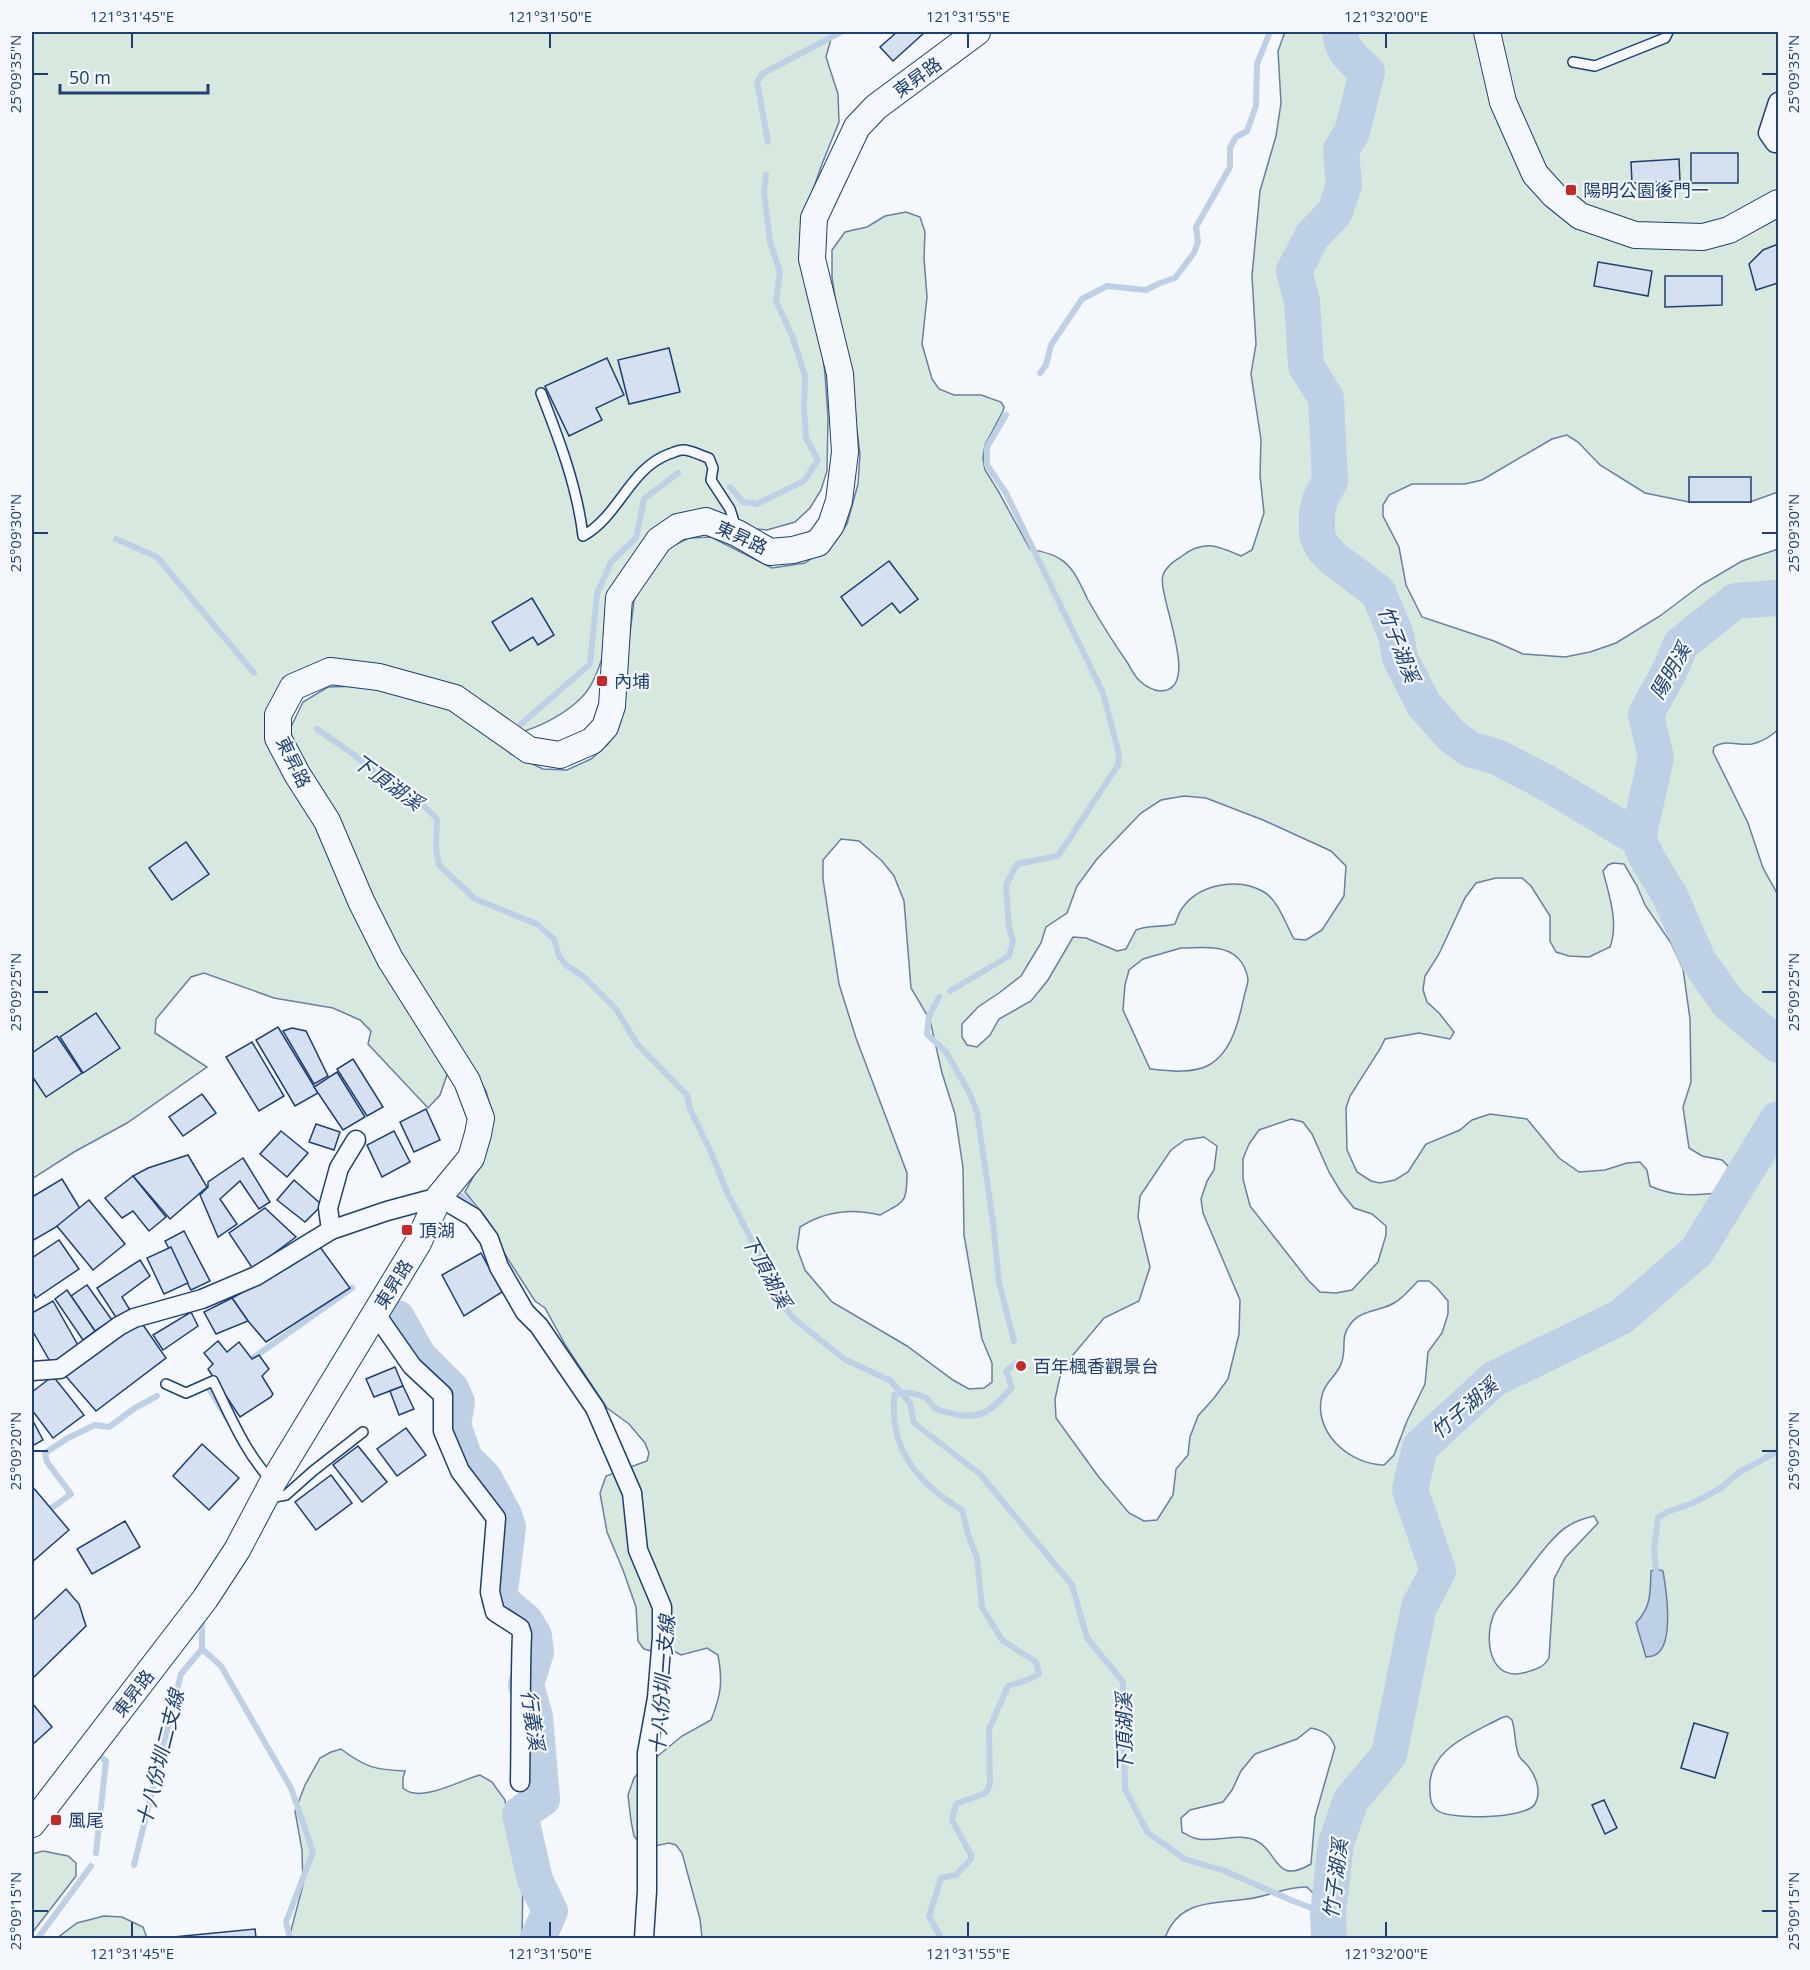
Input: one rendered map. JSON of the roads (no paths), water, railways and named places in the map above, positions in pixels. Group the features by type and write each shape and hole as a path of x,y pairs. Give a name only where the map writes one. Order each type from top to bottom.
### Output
{"street":[{"name":"東昇路","path":"32,1824 205,1599 237,1550 270,1490 418,1243 439,1197 471,1158 478,1134 481,1118 468,1081 390,959 361,901 327,821 297,774 278,738 278,716 293,687 330,671 379,677 454,698 529,750 560,755 592,741 605,727 612,705 619,598 659,540 678,527 706,521 737,533 770,552 793,550 818,543 831,525 839,501 845,452 840,374 812,259 814,218 857,127 876,107 977,32"},
{"path":"1487,32 1503,102 1535,174 1554,195 1580,216 1635,235 1703,237 1729,230 1779,203"},
{"path":"1779,102 1768,133 1775,143 1779,141"},
{"path":"332,1230 328,1208 339,1168 356,1140"},
{"path":"32,1371 60,1369 119,1326 134,1318 202,1299 256,1276 332,1230 387,1211 439,1197 473,1217 489,1239 499,1267 525,1312 539,1326 595,1408 632,1493 638,1550 662,1607 657,1698 647,1753 647,1891 644,1938"},
{"path":"375,1313 412,1366 443,1395 443,1431 460,1470 496,1518 490,1592 495,1612 520,1628 522,1634 520,1782"}],"lane":[{"path":"1573,63 1595,66 1665,38 1668,32"},
{"path":"541,393 560,441 573,484 583,536 597,528 640,473 659,458 683,450 708,458 713,468 711,480 730,509 737,533"},
{"path":"166,1384 186,1393 213,1381 236,1429 270,1490 286,1495 363,1431"}],"water":[{"path":"1656,1569 1663,1571 1668,1616 1667,1629 1661,1650 1654,1656 1646,1657 1636,1623 1648,1605 1651,1571"}],"waterway":[{"path":"768,142 757,82 762,74 841,32"},
{"path":"1040,373 1046,365 1051,345 1082,299 1107,286 1146,290 1175,278 1194,253 1198,242 1196,227 1230,167 1230,148 1236,137 1247,131 1256,106 1257,64 1270,32"},
{"name":"竹子湖溪","path":"1341,32 1345,50 1367,72 1352,132 1341,150 1344,185 1335,212 1312,236 1294,271 1302,301 1306,366 1326,398 1330,481 1320,500 1317,512 1317,535 1323,548 1334,559 1378,592 1396,635 1400,658 1424,705 1451,735 1469,749 1497,757 1545,782 1638,838 1670,896 1698,960 1728,1003 1778,1045"},
{"path":"730,487 743,502 757,504 804,481 818,460 806,438 805,376 793,338 776,301 780,272 770,242 764,192 766,175"},
{"path":"950,991 1009,956 1013,941 1009,928 1006,885 1017,864 1058,856 1118,765 1119,754 1103,693 1006,493 987,465 987,447 1006,415"},
{"path":"520,725 590,664 597,594 611,562 636,538 644,499 678,473"},
{"name":"下頂湖溪","path":"116,539 157,557 254,673"},
{"name":"陽明溪","path":"1638,838 1656,758 1646,714 1681,644 1735,601 1778,598"},
{"name":"下頂湖溪","path":"317,729 353,754 399,793 421,803 437,819 436,849 439,865 475,899 537,924 554,939 559,956 566,965 584,977 616,1009 637,1044 687,1095 690,1109 728,1194 767,1270 778,1298 792,1317 844,1359 891,1381 910,1403 914,1423 980,1474 1072,1585 1087,1638 1123,1682 1125,1789 1148,1833 1185,1859 1225,1871 1328,1914"},
{"path":"939,997 929,1016 927,1034 946,1052 969,1092 977,1112 999,1282 1014,1341"},
{"name":"竹子湖溪","path":"1329,1938 1328,1914 1336,1843 1351,1800 1389,1755 1419,1607 1438,1571 1410,1490 1420,1447 1494,1379 1621,1317 1697,1251 1778,1119"},
{"name":"十八份圳一支線","path":"462,1196 477,1211"},
{"path":"253,1358 352,1288"},
{"name":"行義溪","path":"397,1318 419,1357 451,1389 457,1402 453,1425 465,1459 484,1478 508,1527 499,1599 525,1621 534,1636 536,1652 526,1685 535,1717 542,1799 520,1814 535,1880 550,1911 538,1938"},
{"path":"941,1938 929,1916 941,1878 956,1875 971,1859 952,1820 956,1804 986,1793 990,1784 989,1729 1008,1686 1039,1674 1036,1662 1002,1640 982,1607 977,1558 962,1510 928,1485 910,1463 898,1438 894,1417 894,1395 906,1393 919,1395 937,1409 972,1416 993,1407 1012,1387 1006,1371 1016,1363"},
{"name":"十八份圳二支線","path":"210,1390 228,1420"},
{"path":"45,1513 71,1494 47,1462 45,1453 68,1438 95,1425 109,1427 135,1408 157,1396"},
{"path":"1656,1569 1654,1549 1658,1518 1721,1488 1738,1473 1778,1451"},
{"name":"十八份圳二支線","path":"134,1865 181,1674 202,1649 202,1621"},
{"path":"202,1649 221,1666 291,1788 313,1852 286,1922 290,1938"},
{"path":"96,1853 106,1761 102,1758"},
{"path":"38,1938 91,1866"}],"place":[{"name":"陽明公園後門一","path":"1571,190"},
{"name":"內埔","path":"602,681"},
{"name":"頂湖","path":"407,1230"},
{"name":"百年楓香觀景台","path":"1021,1366"},
{"name":"風尾","path":"56,1820"}]}
